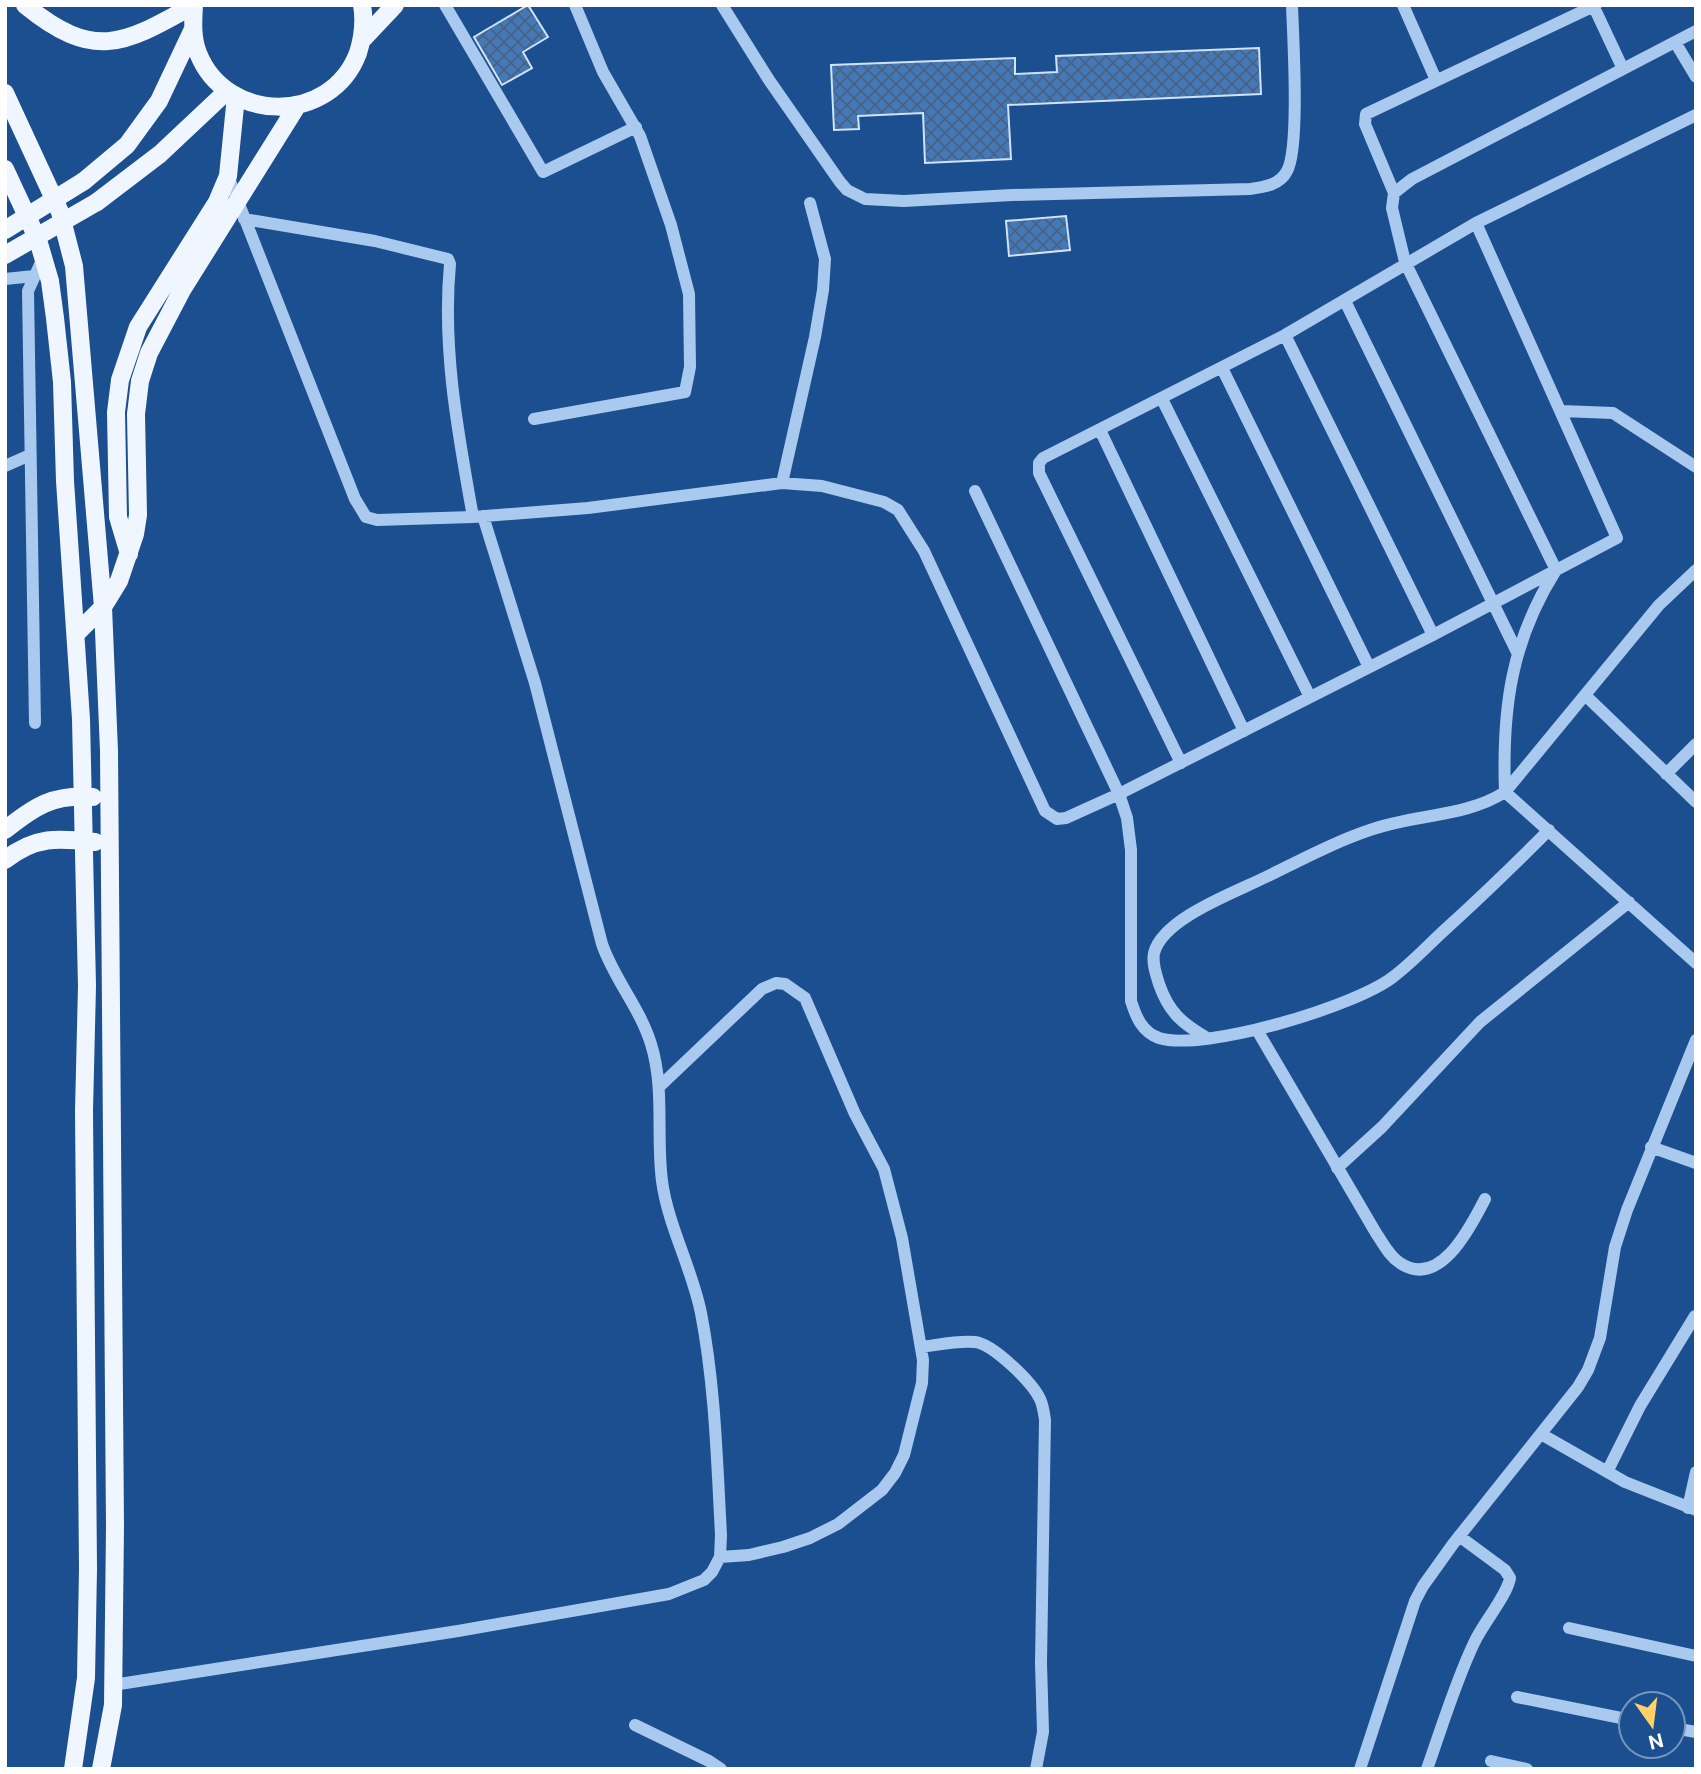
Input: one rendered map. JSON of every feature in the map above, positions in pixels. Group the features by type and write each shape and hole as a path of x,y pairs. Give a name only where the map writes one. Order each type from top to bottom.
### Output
{"main road":[{"path":"25,5 47,23 101,42 123,40 145,33 194,5"},
{"path":"194,5 193,29 198,53 210,74 232,94 249,103 273,108 297,106 320,97 340,82 354,63 362,40 362,5"},
{"path":"362,40 395,5"},
{"path":"5,230 84,181 127,145 159,101 193,29"},
{"path":"5,93 61,212 74,266 103,607 110,751 108,843 113,977 115,1525 113,1704 102,1769"},
{"path":"129,554 118,517 116,412 120,380 138,327 217,202 228,176 232,94"},
{"path":"5,256 96,202 160,154 232,94"},
{"path":"76,634 103,607 119,581 129,554 138,515 136,414 140,381 159,332 182,290 241,212 297,106"},
{"path":"5,169 38,240 52,293 62,382 83,796 87,986 84,1139 88,1569 86,1678 73,1769"},
{"path":"5,830 37,806 58,799 83,796 109,799"},
{"path":"5,860 28,844 62,838 108,843"}],"street":[{"path":"445,5 543,172 636,127"},
{"path":"534,419 685,393 690,367 689,294 653,169 636,127 603,72 575,5"},
{"path":"722,5 769,80 840,182 856,195 873,200 892,201 1012,195 1250,190 1274,183 1282,179 1291,160 1294,118 1292,5"},
{"path":"1403,5 1436,80"},
{"path":"1556,570 1405,262 1392,208 1394,193 1365,124 1365,118 1372,110 1594,6 1623,69"},
{"path":"1394,193 1412,179 1696,31"},
{"path":"1675,42 1696,77"},
{"path":"1181,762 1039,473 1039,463 1043,458 1285,335 1345,301 1405,262 1476,223 1696,116"},
{"path":"228,176 359,508 366,517 377,520 478,516 588,508 782,483 810,484 863,495 898,510 929,561 1045,811 1057,819 1066,818 1119,794 1433,635 1617,538 1476,223"},
{"path":"782,483 823,290 825,259 810,203"},
{"path":"113,1685 444,1633 669,1594 704,1580 720,1557 721,1535 709,1360 701,1311 666,1206 660,1153 657,1065 645,1024 613,970 602,944 535,683 478,516 455,412 446,312 450,264 448,259 241,212"},
{"path":"35,723 28,291 43,258"},
{"path":"5,279 34,276"},
{"path":"1345,301 1517,652"},
{"path":"1285,335 1433,635"},
{"path":"1222,368 1369,667"},
{"path":"1162,399 1310,698"},
{"path":"1561,411 1613,412 1696,467"},
{"path":"1100,430 1244,731"},
{"path":"5,466 30,455"},
{"path":"975,491 1119,794 1127,818 1130,835 1131,1001 1136,1017 1146,1031 1158,1037 1176,1040 1208,1039 1257,1030 1373,991 1393,977 1497,883 1549,830"},
{"path":"1556,570 1532,609 1517,652 1505,737 1505,792 1696,963"},
{"path":"1208,1039 1184,1024 1173,1013 1162,991 1153,960 1155,950 1166,933 1191,914 1340,841 1404,819 1468,810 1490,802 1505,792 1659,605 1696,570"},
{"path":"1585,695 1696,802"},
{"path":"1667,774 1696,744"},
{"path":"1337,1168 1382,1127 1480,1022 1629,902"},
{"path":"659,1087 762,989 776,983 785,984 805,998 855,1114 887,1178 902,1238 923,1360 922,1383 904,1455 882,1490 838,1524 810,1538 749,1555 720,1557"},
{"path":"1257,1030 1337,1168 1391,1255 1401,1264 1412,1268 1436,1266 1467,1234 1485,1199"},
{"path":"1360,1769 1415,1601 1423,1586 1578,1387 1595,1354 1615,1247 1651,1147 1696,1040"},
{"path":"1651,1147 1696,1163"},
{"path":"1607,1472 1640,1406 1695,1316"},
{"path":"921,1347 977,1342 993,1348 1032,1387 1043,1407 1043,1732 1036,1769"},
{"path":"1541,1434 1607,1472 1692,1509 1696,1472"},
{"path":"1427,1769 1464,1664 1484,1624 1509,1587 1510,1578 1504,1570 1460,1536"},
{"path":"1569,1628 1696,1656"},
{"path":"1517,1697 1617,1717"},
{"path":"635,1725 721,1769"},
{"path":"1491,1761 1527,1769"}],"building":[{"path":"528,5 548,37 523,52 532,68 502,85 474,37"},
{"path":"1259,48 1261,94 1008,105 1011,159 925,163 923,113 858,116 859,129 834,130 831,65 1015,58 1015,74 1057,72 1056,56"},
{"path":"1066,216 1070,250 1009,256 1006,221"}]}
